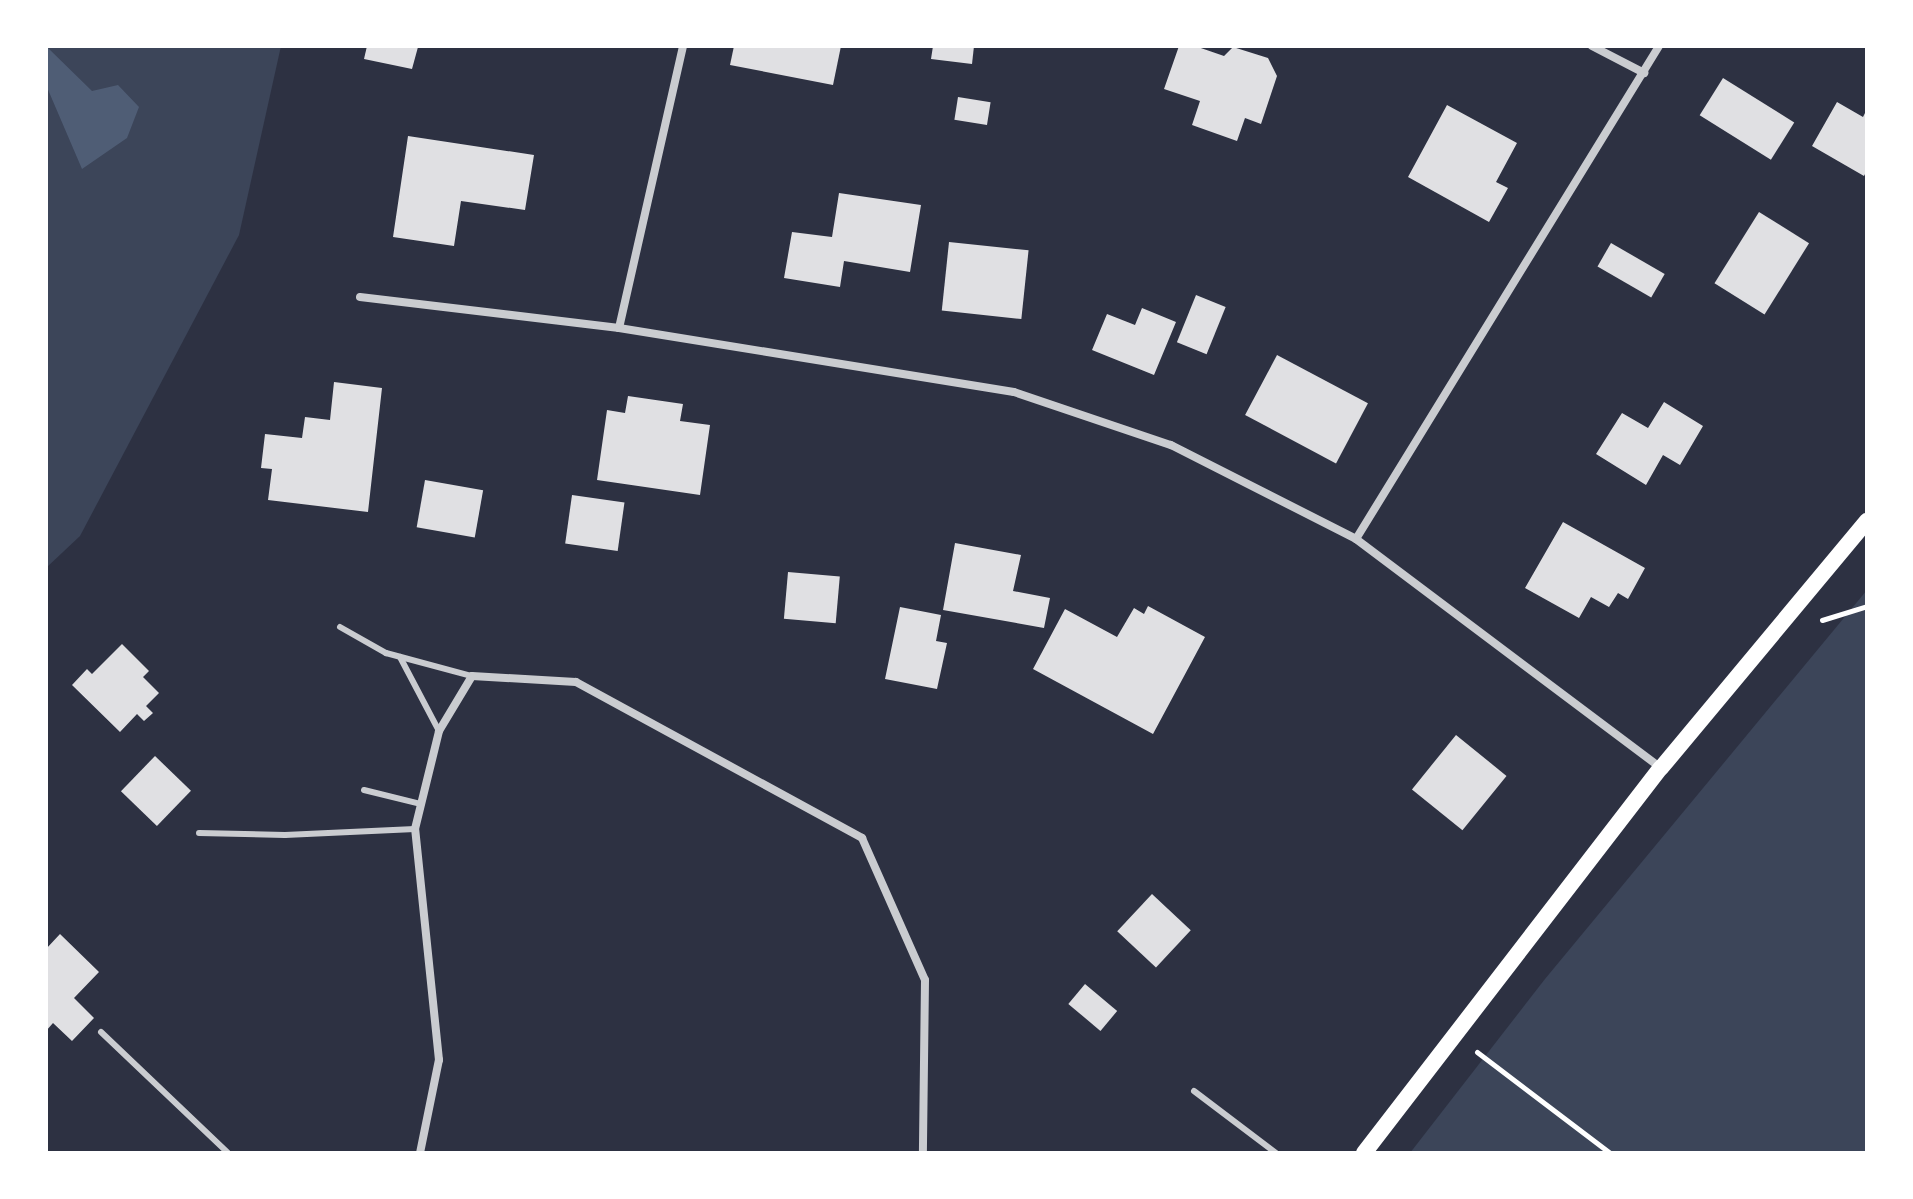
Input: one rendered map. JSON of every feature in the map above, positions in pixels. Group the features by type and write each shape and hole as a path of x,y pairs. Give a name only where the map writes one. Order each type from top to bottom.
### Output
{"main road":[{"path":"1364,1153 1661,768 1867,521"}],"street":[{"path":"619,328 683,46"},
{"path":"1592,46 1644,73"},
{"path":"1356,539 1659,46"},
{"path":"360,297 619,328 1014,392 1171,445 1356,539 1661,768"},
{"path":"420,1153 439,1060 415,829 439,731 472,676 576,682 862,838 925,980 923,1153"}],"lane":[{"path":"340,627 386,653 472,676"},
{"path":"400,657 439,731"},
{"path":"364,790 421,804"},
{"path":"199,833 285,835 415,829"},
{"path":"101,1032 228,1153"},
{"path":"1194,1091 1276,1153"}],"path":[{"path":"1454,1034 1610,1153"}],"shaded area":[{"path":"46,46 281,46 239,235 80,536 46,568"},
{"path":"46,46 92,91 118,85 139,107 127,138 82,169 46,85"},
{"path":"1867,590 1867,1153 1410,1153 1545,979"}],"building":[{"path":"367,46 418,47 412,69 364,59"},
{"path":"734,46 841,46 833,85 730,65"},
{"path":"933,46 974,46 972,64 931,59"},
{"path":"1179,46 1195,46 1224,56 1233,47 1268,58 1277,76 1261,124 1245,118 1237,141 1192,125 1200,101 1164,89"},
{"path":"1723,78 1794,123 1771,160 1700,115"},
{"path":"958,97 991,102 987,125 954,120"},
{"path":"1837,102 1863,117 1867,109 1867,170 1864,176 1812,146"},
{"path":"1447,105 1517,143 1496,182 1508,188 1489,222 1408,177"},
{"path":"408,136 534,155 525,210 461,201 454,246 393,237"},
{"path":"839,193 921,205 910,272 844,261 840,287 784,278 792,232 832,237"},
{"path":"1759,212 1809,243 1765,315 1714,283"},
{"path":"949,242 1029,250 1021,319 942,311"},
{"path":"1611,243 1665,274 1651,297 1598,266"},
{"path":"1196,295 1226,307 1207,354 1177,342"},
{"path":"1142,308 1176,322 1154,375 1092,350 1107,314 1135,325"},
{"path":"1277,355 1368,403 1336,463 1245,415"},
{"path":"334,382 382,388 368,512 268,500 272,469 261,468 265,434 302,438 305,417 330,420"},
{"path":"628,396 683,404 680,421 710,425 700,495 597,480 607,410 625,413"},
{"path":"1664,402 1703,426 1680,465 1663,455 1646,485 1596,454 1622,413 1648,428"},
{"path":"425,480 483,490 475,538 417,527"},
{"path":"572,495 624,502 618,551 565,544"},
{"path":"1563,522 1645,568 1628,599 1618,593 1609,607 1591,597 1579,618 1525,588"},
{"path":"955,543 1021,555 1013,591 1050,598 1044,628 943,610"},
{"path":"788,572 840,577 836,623 784,619"},
{"path":"1148,606 1205,637 1153,734 1033,669 1065,609 1117,637 1134,608 1144,614"},
{"path":"900,607 941,615 936,641 947,643 937,689 885,679"},
{"path":"122,644 149,671 143,677 159,693 146,706 153,713 144,721 137,714 120,732 72,685 87,669 92,674"},
{"path":"1456,735 1507,776 1462,830 1412,789"},
{"path":"155,756 191,791 157,826 121,791"},
{"path":"1152,894 1191,930 1156,967 1117,931"},
{"path":"60,934 99,972 74,998 94,1018 72,1041 53,1023 46,1031 46,949"},
{"path":"1085,984 1117,1011 1100,1031 1068,1004"}]}
